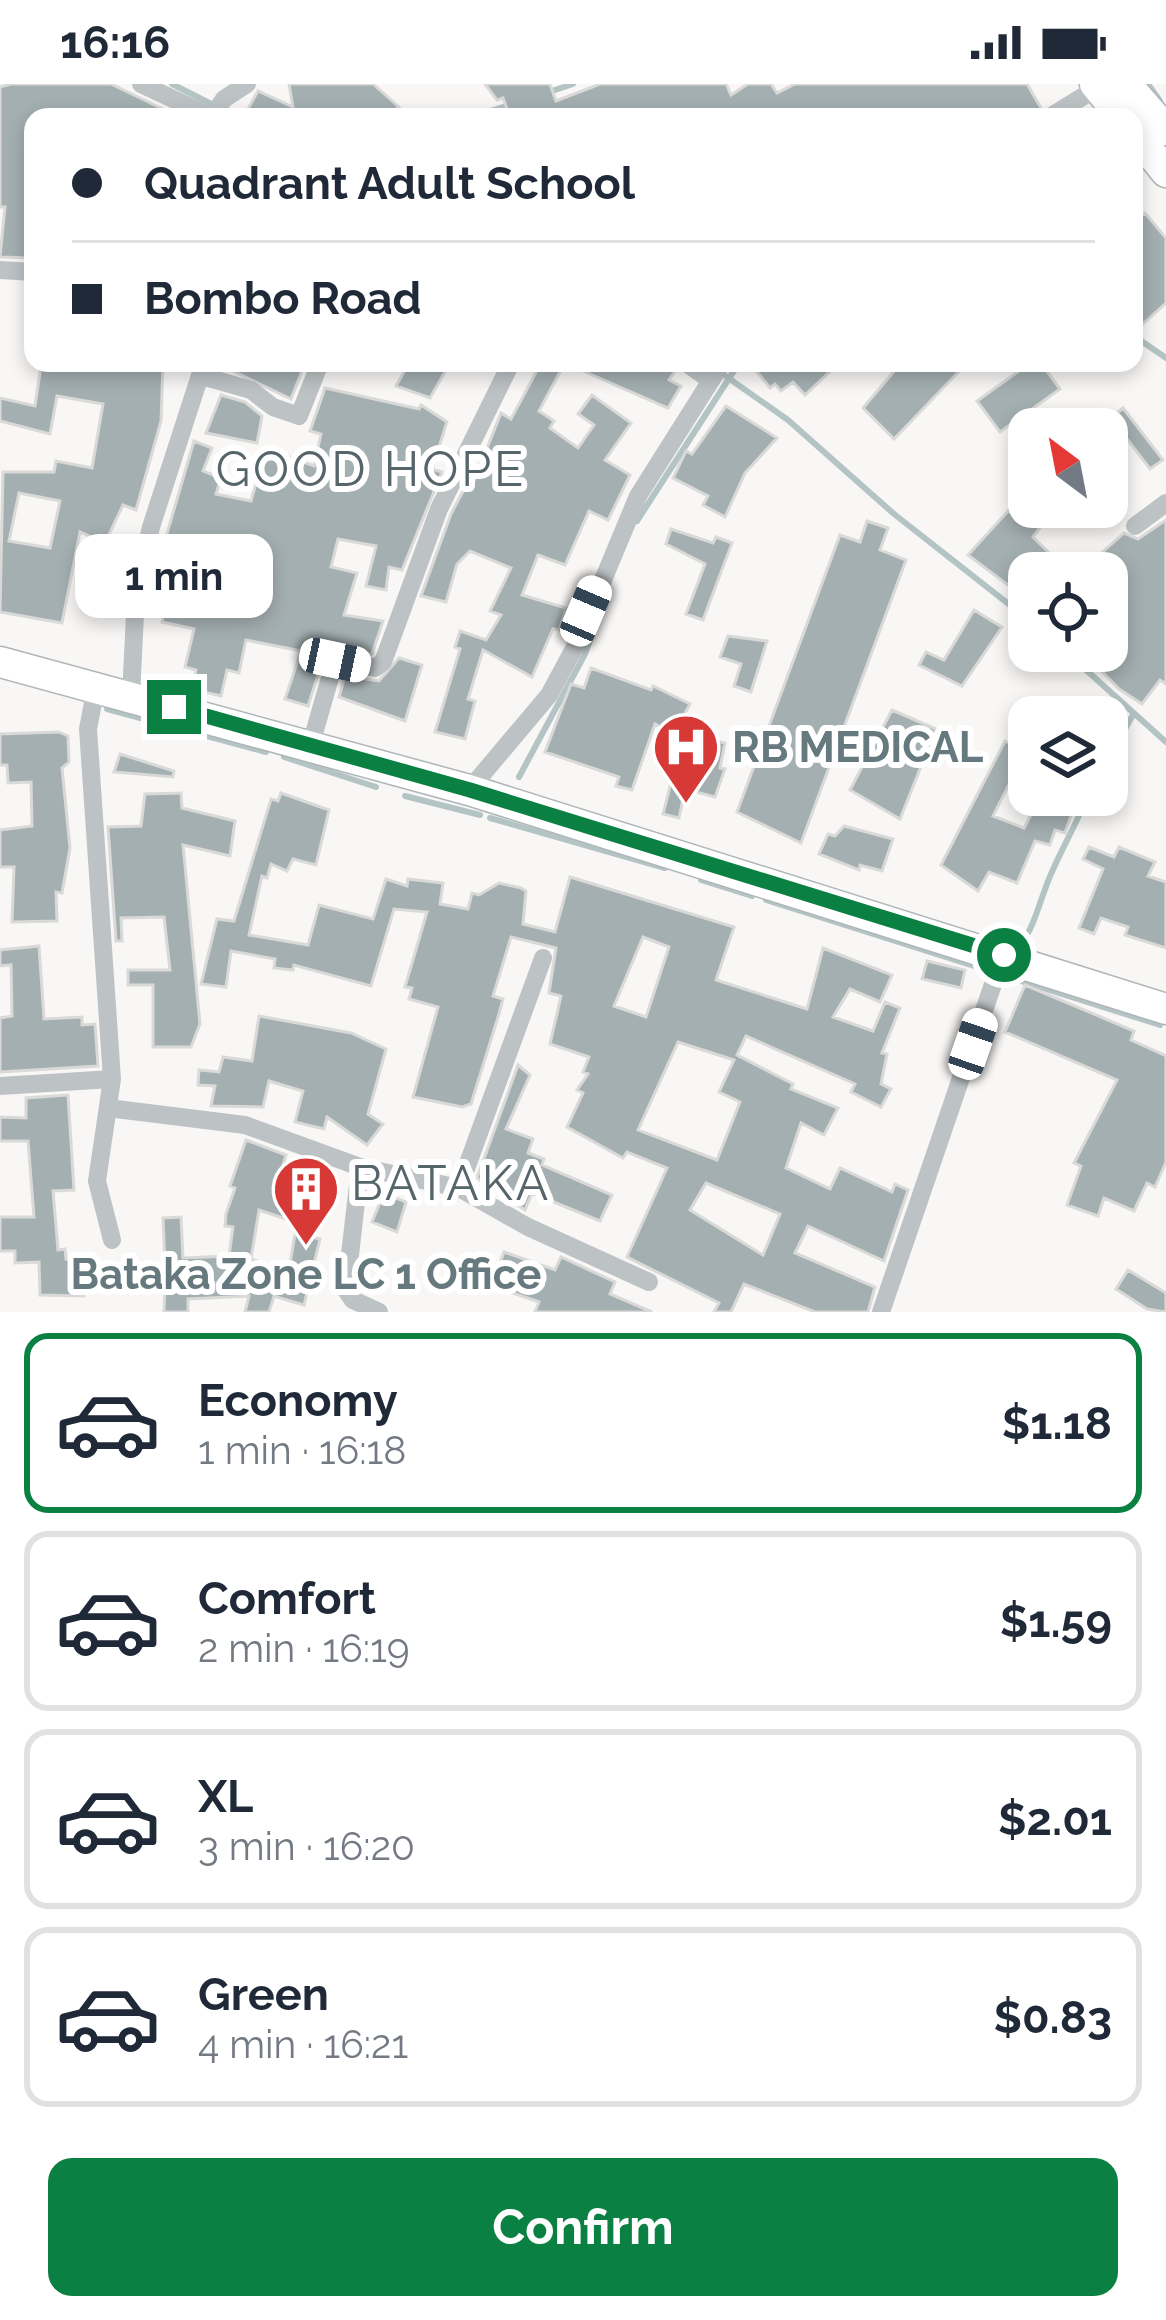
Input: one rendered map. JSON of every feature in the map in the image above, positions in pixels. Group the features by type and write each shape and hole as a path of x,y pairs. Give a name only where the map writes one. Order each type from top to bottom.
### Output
{"main road":[{"path":"1106,85 1137,108"},
{"path":"1143,143 1166,172"},
{"path":"0,662 470,790 1166,1009"}],"street":[{"path":"141,84 198,108"},
{"path":"217,108 248,84"},
{"path":"1066,108 1106,85"},
{"path":"130,696 136,594 151,527 202,372"},
{"path":"208,372 299,416 316,372"},
{"path":"311,744 335,660 375,668 383,662 439,509 507,372"},
{"path":"470,790 549,695 576,645 638,496 716,372"},
{"path":"1136,526 1166,503"},
{"path":"96,687 88,729 112,1079 97,1181 112,1240"},
{"path":"881,1312 1004,955"},
{"path":"459,1187 543,958"},
{"path":"0,1086 112,1079"},
{"path":"108,1108 245,1125 360,1167 459,1187 528,1227 649,1282"},
{"path":"360,1167 346,1290 353,1300 379,1312"}],"building":[{"path":"111,84 161,108 24,108 24,258 0,257 5,207 0,207 0,87"},
{"path":"289,84 373,84 399,107 249,108 258,91 293,107"},
{"path":"485,84 550,84 556,101 600,84 726,84 731,95 748,84 771,84 777,93 795,84 1027,84 1041,108 507,108 503,98 497,100"},
{"path":"1143,214 1166,238 1166,303 1143,324"},
{"path":"40,372 163,372 161,421 136,510 123,505 105,543 80,532 62,623 0,612 3,472 54,472 56,461 92,468 103,404 57,396 50,434 0,421 0,398 35,406","holes":["19,493 60,501 50,548 9,541"]},
{"path":"235,372 302,372 291,399"},
{"path":"404,372 445,372 430,398 396,386"},
{"path":"536,372 560,372 539,411 554,421 550,428 578,448 594,425 578,414 592,395 631,423 605,460 630,475 608,520 589,511 565,565 538,555 522,595 566,608 559,630 553,629 532,677 483,650 468,699 475,701 465,739 435,732 460,649 455,647 460,631 486,640 501,615 490,611 511,568 470,551 457,564 446,602 421,596 451,514 469,480 474,481 501,413 511,419"},
{"path":"586,372 674,372 669,380 681,386 668,408"},
{"path":"757,372 829,372 805,395 793,382 781,391 775,384 770,388"},
{"path":"893,372 958,372 894,439 863,408"},
{"path":"1017,372 1048,372 1060,389 1033,408 1008,408 1008,426 1000,432 977,401"},
{"path":"325,388 419,409 421,405 447,422 432,469 442,472 402,570 389,567 386,590 366,586 376,546 338,539 331,567 357,573 344,615 383,621 372,654 326,650 308,706 285,699 301,651 246,640 239,673 227,670 221,696 192,689 196,670 185,667 194,629 162,622 169,588 152,585 194,441 212,448 203,471 221,478 216,494 251,501 266,448 314,466 321,434 310,431"},
{"path":"221,395 245,402 262,416 257,443 206,433"},
{"path":"726,406 777,438 745,473 725,517 703,505 708,496 673,478 686,451 692,454"},
{"path":"1128,414 1163,460 1150,469 1128,440"},
{"path":"1008,511 1008,528 1040,528 1033,537 1048,552 1008,552 1008,585 968,555"},
{"path":"1166,520 1166,684 1160,680 1142,704 1102,672 1128,672 1128,552 1103,552 1124,533 1138,539"},
{"path":"867,521 888,528 880,550 906,560 801,843 737,812 840,535 860,542"},
{"path":"671,529 713,543 716,537 732,543 703,620 686,614 705,564 666,544"},
{"path":"974,610 1002,627 962,686 919,665 926,652 944,660"},
{"path":"728,636 767,641 751,692 734,686 741,664 720,657"},
{"path":"399,658 422,665 405,721 339,697 345,676 379,681"},
{"path":"591,668 651,690 653,686 690,704 674,734 655,724 632,790 616,786 619,777 545,752 571,684 584,688"},
{"path":"892,710 936,729 900,819 850,790"},
{"path":"59,732 68,736 69,762 62,768 70,848 62,893 56,892 57,921 12,922 14,867 0,867 0,830 32,826 31,782 8,783 7,765 0,765 0,734"},
{"path":"684,732 725,743 720,768 725,769 715,797 685,789 679,818 663,814"},
{"path":"1008,742 1008,786 993,816 1024,828 1030,816 1071,816 1065,833 1055,830 1050,845 1035,841 1017,883 989,872 978,891 941,865"},
{"path":"120,754 174,771 173,777 114,772"},
{"path":"181,793 182,808 235,821 230,856 183,845 200,1024 191,1047 153,1047 153,985 128,985 128,970 170,970 164,917 121,918 122,941 116,941 108,827 141,826 145,794"},
{"path":"281,793 329,810 316,865 293,859 287,871 271,864 267,878 262,876 249,935 308,945 319,905 373,919 386,879 407,886 408,879 443,883 440,904 468,909 472,893 479,895 499,883 521,888 526,891 523,924 555,932 570,877 734,927 716,980 807,1009 823,948 892,975 880,1002 850,989 833,1017 873,1031 885,1002 900,1008 882,1053 887,1054 881,1084 891,1089 881,1107 851,1092 855,1084 746,1036 737,1055 793,1084 791,1089 838,1108 824,1135 801,1123 786,1168 830,1189 840,1168 892,1192 895,1184 908,1190 884,1261 808,1226 795,1253 875,1287 868,1312 815,1312 744,1284 731,1312 714,1312 719,1303 627,1257 667,1168 627,1152 623,1158 567,1127 583,1093 577,1090 588,1074 583,1072 589,1057 550,1044 561,996 549,993 556,948 511,937 493,996 503,999 499,1014 471,1104 462,1107 413,1097 438,1007 409,999 412,988 405,987 427,912 394,909 371,986 294,965 293,970 274,968 275,959 231,951 226,987 201,984 217,919 234,921 271,799 278,801","holes":["643,937 669,947 646,1017 614,1006","678,1042 734,1060 719,1092 740,1102 717,1160 638,1130","706,1183 780,1214 763,1255 690,1210"]},
{"path":"844,826 893,839 882,871 860,865 859,870 819,854 828,834 835,836"},
{"path":"1089,847 1114,857 1119,847 1155,862 1148,876 1166,882 1166,948 1125,935 1128,927 1101,918 1094,934 1079,928 1103,869 1083,859"},
{"path":"39,946 44,1019 82,1017 82,1025 95,1024 98,1066 0,1072 0,1018 12,1016 11,965 0,966 0,950"},
{"path":"927,961 965,970 961,988 922,979"},
{"path":"1025,985 1134,1031 1131,1040 1166,1056 1166,1162 1155,1187 1147,1183 1134,1211 1104,1198 1098,1216 1067,1205 1081,1166 1074,1163 1117,1080 1005,1032"},
{"path":"259,1016 351,1033 386,1049 368,1114 383,1124 367,1145 327,1117 324,1129 295,1122 303,1091 269,1081 263,1107 211,1106 215,1086 198,1085 199,1070 219,1072 223,1057 252,1061"},
{"path":"518,1065 530,1075 506,1129 533,1139 528,1153 544,1159 542,1165 612,1195 600,1221 532,1193 525,1210 477,1178"},
{"path":"68,1095 74,1190 53,1191 58,1250 65,1249 66,1259 88,1261 84,1296 40,1295 39,1262 15,1263 15,1251 0,1251 0,1217 34,1217 28,1141 0,1141 0,1117 26,1118 26,1098"},
{"path":"246,1140 286,1155 282,1168 322,1182 307,1226 259,1210 251,1259 289,1270 295,1234 320,1239 304,1305 274,1296 269,1312 245,1312 249,1296 188,1299 188,1312 164,1312 165,1283 159,1283 160,1266 165,1266 163,1218 181,1217 183,1258 229,1256 233,1227 225,1226 226,1214 235,1188 230,1186"},
{"path":"384,1193 406,1202 397,1232 372,1222"},
{"path":"504,1252 555,1270 561,1257 615,1282 610,1294 652,1312 535,1312 539,1302 492,1286"},
{"path":"1128,1270 1166,1293 1166,1312 1147,1309 1116,1289"}],"waterway":[{"path":"172,84 219,108"},
{"path":"549,92 573,84"},
{"path":"1148,84 1160,101"},
{"path":"500,108 513,104"},
{"path":"1143,342 1166,358"},
{"path":"720,372 788,420 894,514 1008,604"},
{"path":"637,521 733,372"},
{"path":"519,777 585,654 607,594"},
{"path":"1088,672 1166,742"},
{"path":"107,709 266,752"},
{"path":"1128,724 1134,713"},
{"path":"284,757 376,787"},
{"path":"405,796 480,815"},
{"path":"1020,946 1078,816"},
{"path":"490,818 665,868"},
{"path":"701,880 752,896"},
{"path":"766,900 1160,1025"}],"place":[{"name":"RB MEDICAL","path":"686,806"},
{"name":"Bataka Zone LC 1 Office","path":"306,1248"}],"district":[{"name":"GOOD HOPE","path":"371,469"},
{"name":"BATAKA","path":"451,1183"}],"route":[{"path":"174,707 470,790 1004,955"}]}
